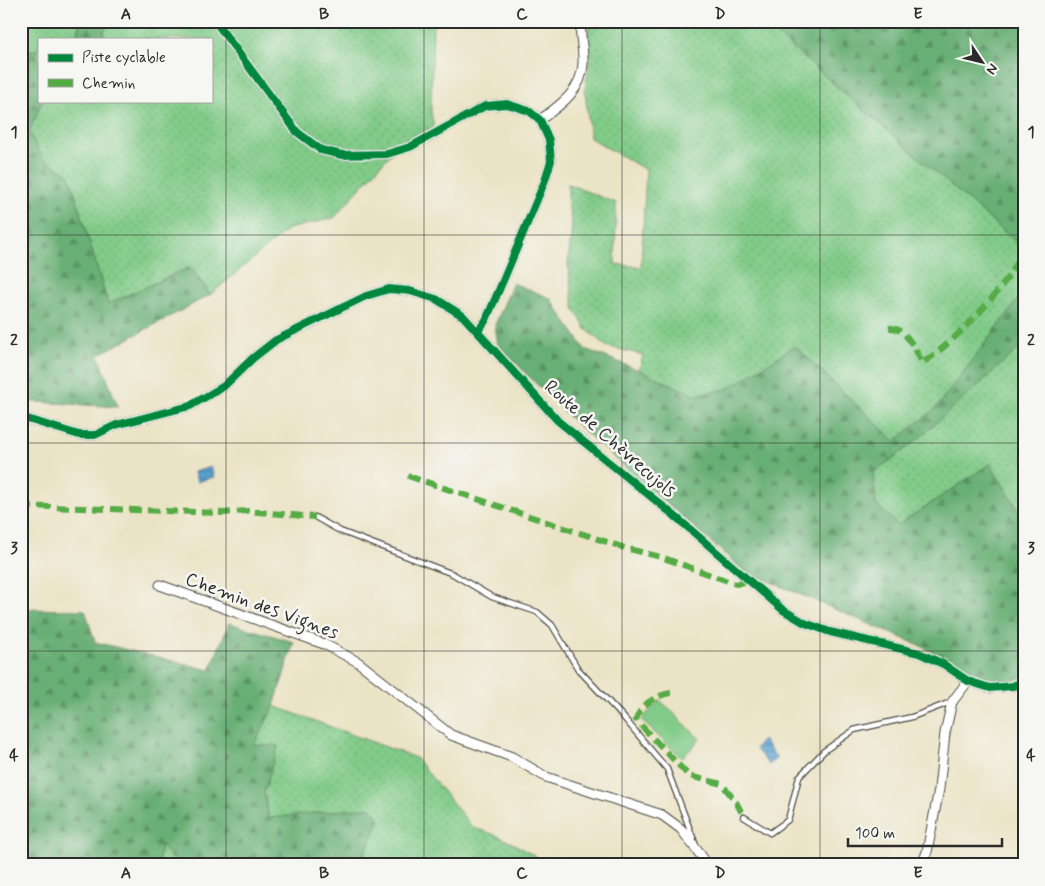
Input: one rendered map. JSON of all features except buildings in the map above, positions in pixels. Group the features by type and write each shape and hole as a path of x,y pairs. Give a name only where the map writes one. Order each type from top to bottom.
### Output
{"street":[{"path":"215,21 297,132 321,150 342,154 387,154 410,147 485,106 507,104 528,111 540,120 549,140 551,161 544,183 486,320 478,331"},
{"path":"540,120 572,93 580,79 583,64 581,21"},
{"name":"Route de Chèvrecujols","path":"21,417 79,435 95,435 116,425 190,406 224,386 253,358 276,340 366,296 389,289 410,291 436,299 463,316 558,421 676,517 783,610 805,623 830,632 919,653 943,664 968,681 990,688 1014,686 1024,681"},
{"name":"Chemin des Vignes","path":"160,585 324,644 358,662 451,735 512,757 546,778 662,815 681,829 708,865"},
{"path":"922,865 927,852 945,733 952,702 968,681"}],"lane":[{"path":"315,517 340,531 453,574 492,597 537,612 552,625 578,669 624,718 667,769 698,850"},
{"path":"744,817 770,833 788,820 799,777 824,751 854,730 912,717 952,702"}],"green space":[{"path":"21,21 80,21 76,38 38,38 38,50 21,50"},
{"path":"80,21 106,21 103,38 76,38"},
{"path":"106,21 144,21 146,24 147,21 440,21 433,25 431,112 434,127 400,143 334,218 288,229 210,295 190,267 108,304 69,174 43,159 29,132 42,102 212,102 212,38 103,38"},
{"path":"588,21 770,21 781,38 1022,247 1024,292 937,407 895,441 795,346 728,389 695,396 639,370 643,355 606,346 586,329 574,308 568,264 572,225 568,205 568,184 616,203 615,264 641,267 646,170 590,138 585,91 589,66"},
{"path":"770,21 1024,21 1024,264 1022,247 781,38"},
{"path":"21,50 38,50 38,102 42,102 29,132 43,159 69,174 108,304 191,267 210,295 98,355 118,407 21,401"},
{"path":"513,283 550,298 585,349 695,395 728,389 795,346 895,441 937,407 1024,292 1024,344 917,440 873,473 876,504 898,525 990,464 1019,512 1024,509 1024,676 1008,683 967,672 923,647 743,570 574,422 498,345 495,325"},
{"path":"1022,344 1024,509 1020,512 990,464 898,525 876,505 873,473 917,440"},
{"path":"21,609 85,610 95,642 210,670 229,623 294,642 274,706 254,745 278,746 264,792 269,818 371,807 380,820 362,859 349,865 177,865 161,845 158,865 21,865"},
{"path":"660,700 700,739 682,758 641,720"},
{"path":"274,706 416,758 473,828 503,838 549,865 349,865 362,859 269,818 264,792 278,746 254,745"},
{"path":"160,844 177,865 158,865"}],"water":[{"path":"211,467 214,477 197,482 194,472"},
{"path":"763,740 777,758 769,765 755,748"}],"marked path":[{"path":"889,328 895,328 905,335 922,363 950,341 980,312 1006,279 1024,249"},
{"path":"408,476 625,548 661,557 736,584 748,581"},
{"path":"21,506 223,513 247,511 315,517"},
{"path":"671,693 660,696 645,705 636,720 689,776 722,784 736,802 744,817"}],"cycle path":[{"path":"215,21 297,132 321,150 342,155 387,154 410,147 485,106 507,104 529,111 540,120 549,140 551,161 544,183 505,276 486,320 478,331"},
{"path":"21,417 79,435 95,435 116,425 190,406 224,386 253,358 276,340 366,296 389,289 410,291 436,299 463,316 558,421 676,517 783,610 805,623 830,632 919,653 943,664 968,681 990,688 1013,686 1024,681"}]}
